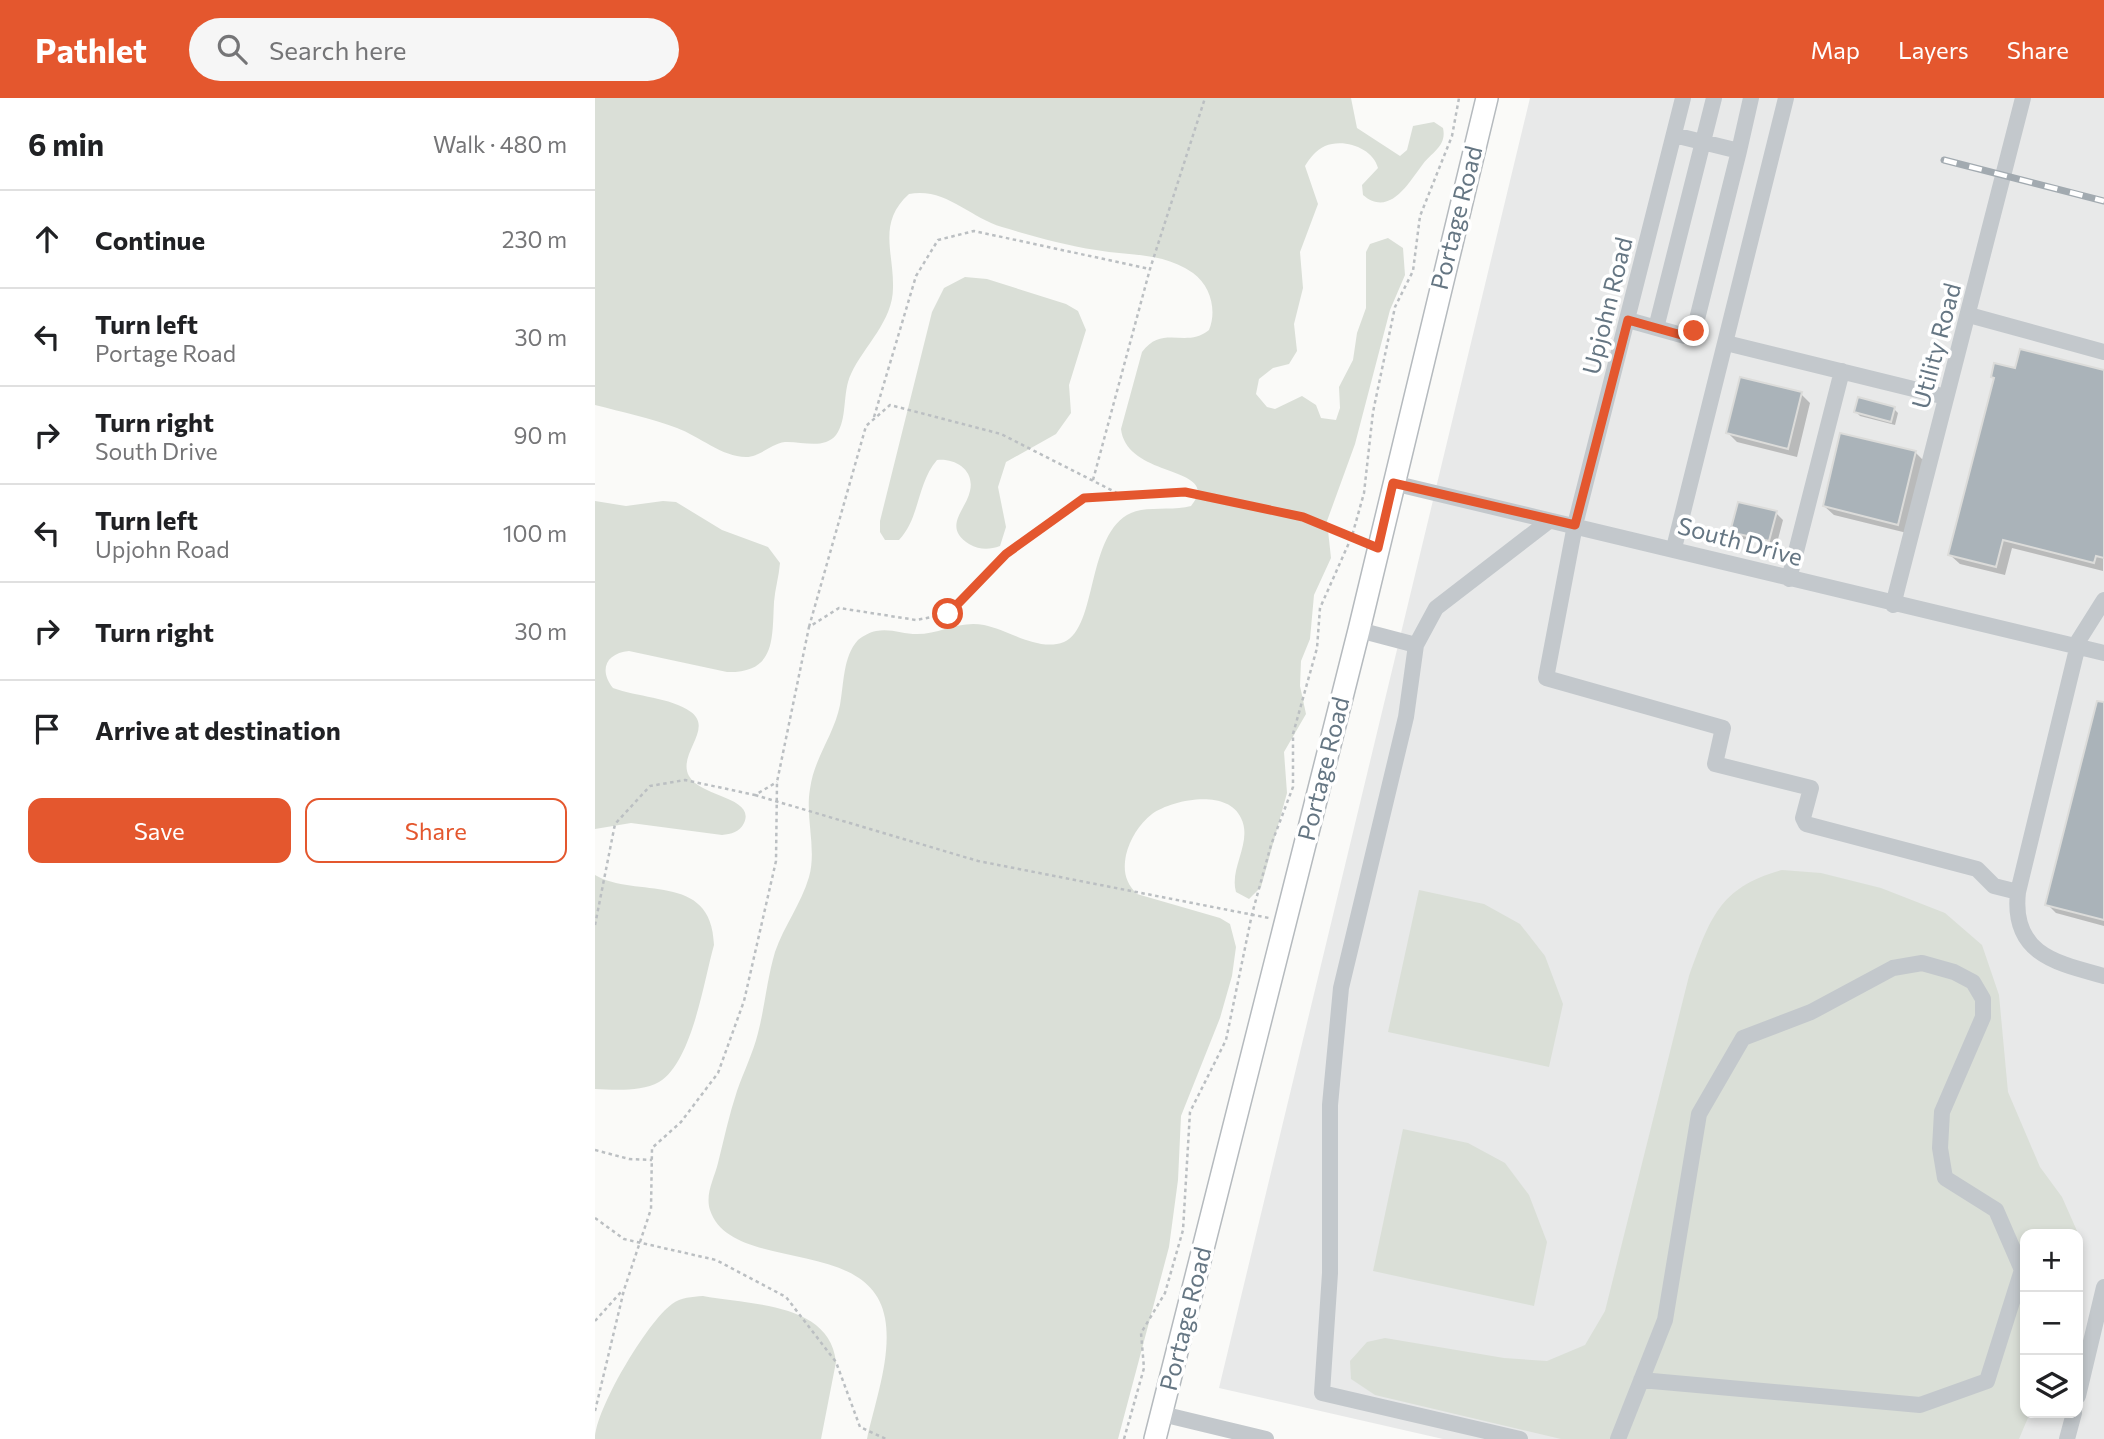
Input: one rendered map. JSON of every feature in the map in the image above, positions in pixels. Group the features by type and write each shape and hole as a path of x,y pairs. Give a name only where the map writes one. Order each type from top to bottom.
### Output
{"main road":[{"name":"Portage Road","path":"1155,1439 1359,630 1487,98"}],"street":[{"name":"Upjohn Road","path":"1683,98 1575,525 1546,678 1723,728 1715,764 1811,788 1803,818 1806,824 1977,869 1994,886 2018,892"},
{"path":"1656,328 1714,98"},
{"path":"1628,320 1685,336 1694,331 1751,98"},
{"path":"1674,548 1786,98"},
{"name":"Utility Road","path":"1893,605 1969,315 2022,98"},
{"path":"1674,135 1739,151"},
{"path":"1969,315 2104,352"},
{"path":"1726,343 1946,397"},
{"path":"1789,579 1842,371"},
{"name":"South Drive","path":"1393,483 1674,548 1893,605 2104,653"},
{"path":"1520,1439 1322,1393 1330,1273 1330,1105 1341,988 1406,718 1416,645 1436,608 1549,521"},
{"path":"2104,600 2075,646 2077,649 2018,892 2020,923 2024,934 2038,952 2061,964 2104,976"},
{"path":"1359,630 1416,645"},
{"path":"1619,1439 1641,1380 1665,1320 1699,1114 1743,1038 1811,1012 1893,968 1922,963 1954,972 1973,982 1983,999 1983,1017 1942,1112 1940,1148 1945,1178 1996,1210 2022,1270 1986,1381 1920,1405 1641,1380"},
{"path":"2083,1383 2097,1347 2104,1287"},
{"path":"1162,1414 1266,1439"},
{"path":"2067,1439 2073,1418"}],"path":[{"path":"1093,480 1150,269 1205,98"},
{"path":"1125,1439 1144,1368 1141,1333 1164,1293 1183,1230 1190,1112 1226,1040 1252,914 1271,845 1293,787 1293,734 1317,648 1320,608 1352,536 1364,494 1373,412 1395,307 1413,271 1420,216 1452,136 1459,98"},
{"path":"873,420 884,392 916,276 938,240 974,231 1150,269"},
{"path":"595,1411 624,1290 651,1209 652,1148 681,1122 718,1073 744,1000 776,861 777,782 809,628 866,426 890,405 1002,434 1122,495"},
{"path":"809,628 839,608 916,620 948,614 1006,554 1084,498 1185,492 1303,517 1378,548"},
{"path":"595,925 615,824 650,786 685,780 776,800 978,861 1252,914 1286,923"},
{"path":"755,795 777,782"},
{"path":"595,1150 629,1159 652,1160"},
{"path":"595,1218 624,1239 716,1260 786,1297 836,1362 860,1427 886,1439"},
{"path":"595,1321 624,1290"}],"shaded area":[{"path":"595,98 1351,98 1357,128 1400,156 1407,150 1413,126 1434,122 1443,128 1443,140 1438,148 1405,188 1390,200 1373,201 1363,195 1362,185 1378,168 1370,155 1357,146 1341,143 1325,146 1314,154 1305,166 1318,204 1300,252 1303,288 1294,324 1297,351 1289,364 1273,368 1259,379 1256,394 1267,407 1275,409 1302,396 1316,405 1321,418 1336,420 1340,408 1339,387 1353,360 1357,333 1366,308 1366,252 1370,244 1388,238 1403,248 1405,275 1390,310 1355,444 1327,521 1331,558 1314,595 1310,639 1301,661 1300,686 1306,714 1284,752 1287,793 1261,887 1249,899 1236,892 1236,874 1243,846 1244,827 1234,809 1212,800 1172,804 1152,814 1136,832 1126,855 1126,876 1137,894 1220,918 1230,924 1236,947 1232,976 1220,1018 1181,1116 1178,1180 1169,1247 1118,1439 867,1439 882,1379 887,1333 885,1318 874,1292 854,1275 829,1264 744,1242 723,1230 710,1210 709,1198 734,1100 754,1048 775,952 809,877 812,856 810,789 837,716 849,654 862,637 886,630 912,634 975,624 1044,644 1064,642 1075,633 1082,619 1106,540 1117,524 1137,511 1191,506 1198,493 1195,484 1185,477 1139,457 1127,445 1121,429 1142,352 1158,339 1192,338 1209,330 1211,299 1199,278 1170,261 1049,240 1002,227 934,195 909,194 899,205 890,227 892,300 883,322 848,381 842,421 836,435 819,444 780,443 746,457 728,454 677,428 595,405"},
{"path":"1530,98 2104,98 2104,1439 1443,1439 1219,1388"},
{"path":"965,277 987,279 1066,304 1078,311 1086,330 1069,385 1071,413 1056,434 1006,462 998,487 1006,527 1000,546 981,548 961,538 956,525 971,484 967,471 957,463 944,460 937,460 930,469 906,531 899,540 885,540 880,532 880,521 932,312 944,288"},
{"path":"595,501 626,506 676,502 722,530 768,547 780,563 771,641 763,660 755,667 727,672 629,651 615,655 606,668 608,681 613,688 673,703 691,712 697,719 697,734 687,759 689,776 704,789 735,802 742,808 746,814 744,823 735,832 722,835 631,823 595,829"},
{"path":"1782,870 1821,873 1881,888 1945,913 1982,945 1999,995 2008,1092 2040,1167 2062,1197 2076,1229 2020,1229 2020,1418 2028,1418 2019,1439 1561,1439 1375,1395 1351,1379 1350,1361 1367,1342 1385,1338 1504,1358 1547,1361 1585,1345 1605,1311 1689,976 1711,922 1720,908 1730,896 1761,877"},
{"path":"595,875 612,882 686,896 700,906 710,921 714,945 688,1040 670,1072 652,1085 627,1090 595,1089"},
{"path":"1419,890 1484,904 1520,924 1545,956 1563,1004 1549,1067 1388,1032"},
{"path":"1403,1129 1468,1143 1505,1163 1529,1195 1547,1242 1534,1306 1373,1271"},
{"path":"703,1296 785,1310 803,1317 819,1328 830,1342 836,1362 821,1439 595,1439 597,1426 613,1388 649,1329 675,1302"}],"building":[{"path":"2020,349 2104,370 2104,558 2096,556 2094,563 2003,540 1996,567 1948,555 1994,378 1991,377 1994,363 2015,368"},
{"path":"1740,377 1802,392 1788,449 1726,433"},
{"path":"1858,397 1895,407 1891,422 1854,412"},
{"path":"1840,433 1916,451 1898,525 1823,506"},
{"path":"1738,502 1777,511 1769,541 1730,532"},
{"path":"2097,701 2104,702 2104,920 2045,905"}],"railway":[{"path":"1944,160 2104,201"}],"route":[{"path":"948,614 1006,554 1084,498 1185,492 1303,517 1378,548 1393,483 1575,525 1628,320 1685,336 1694,331"}]}
